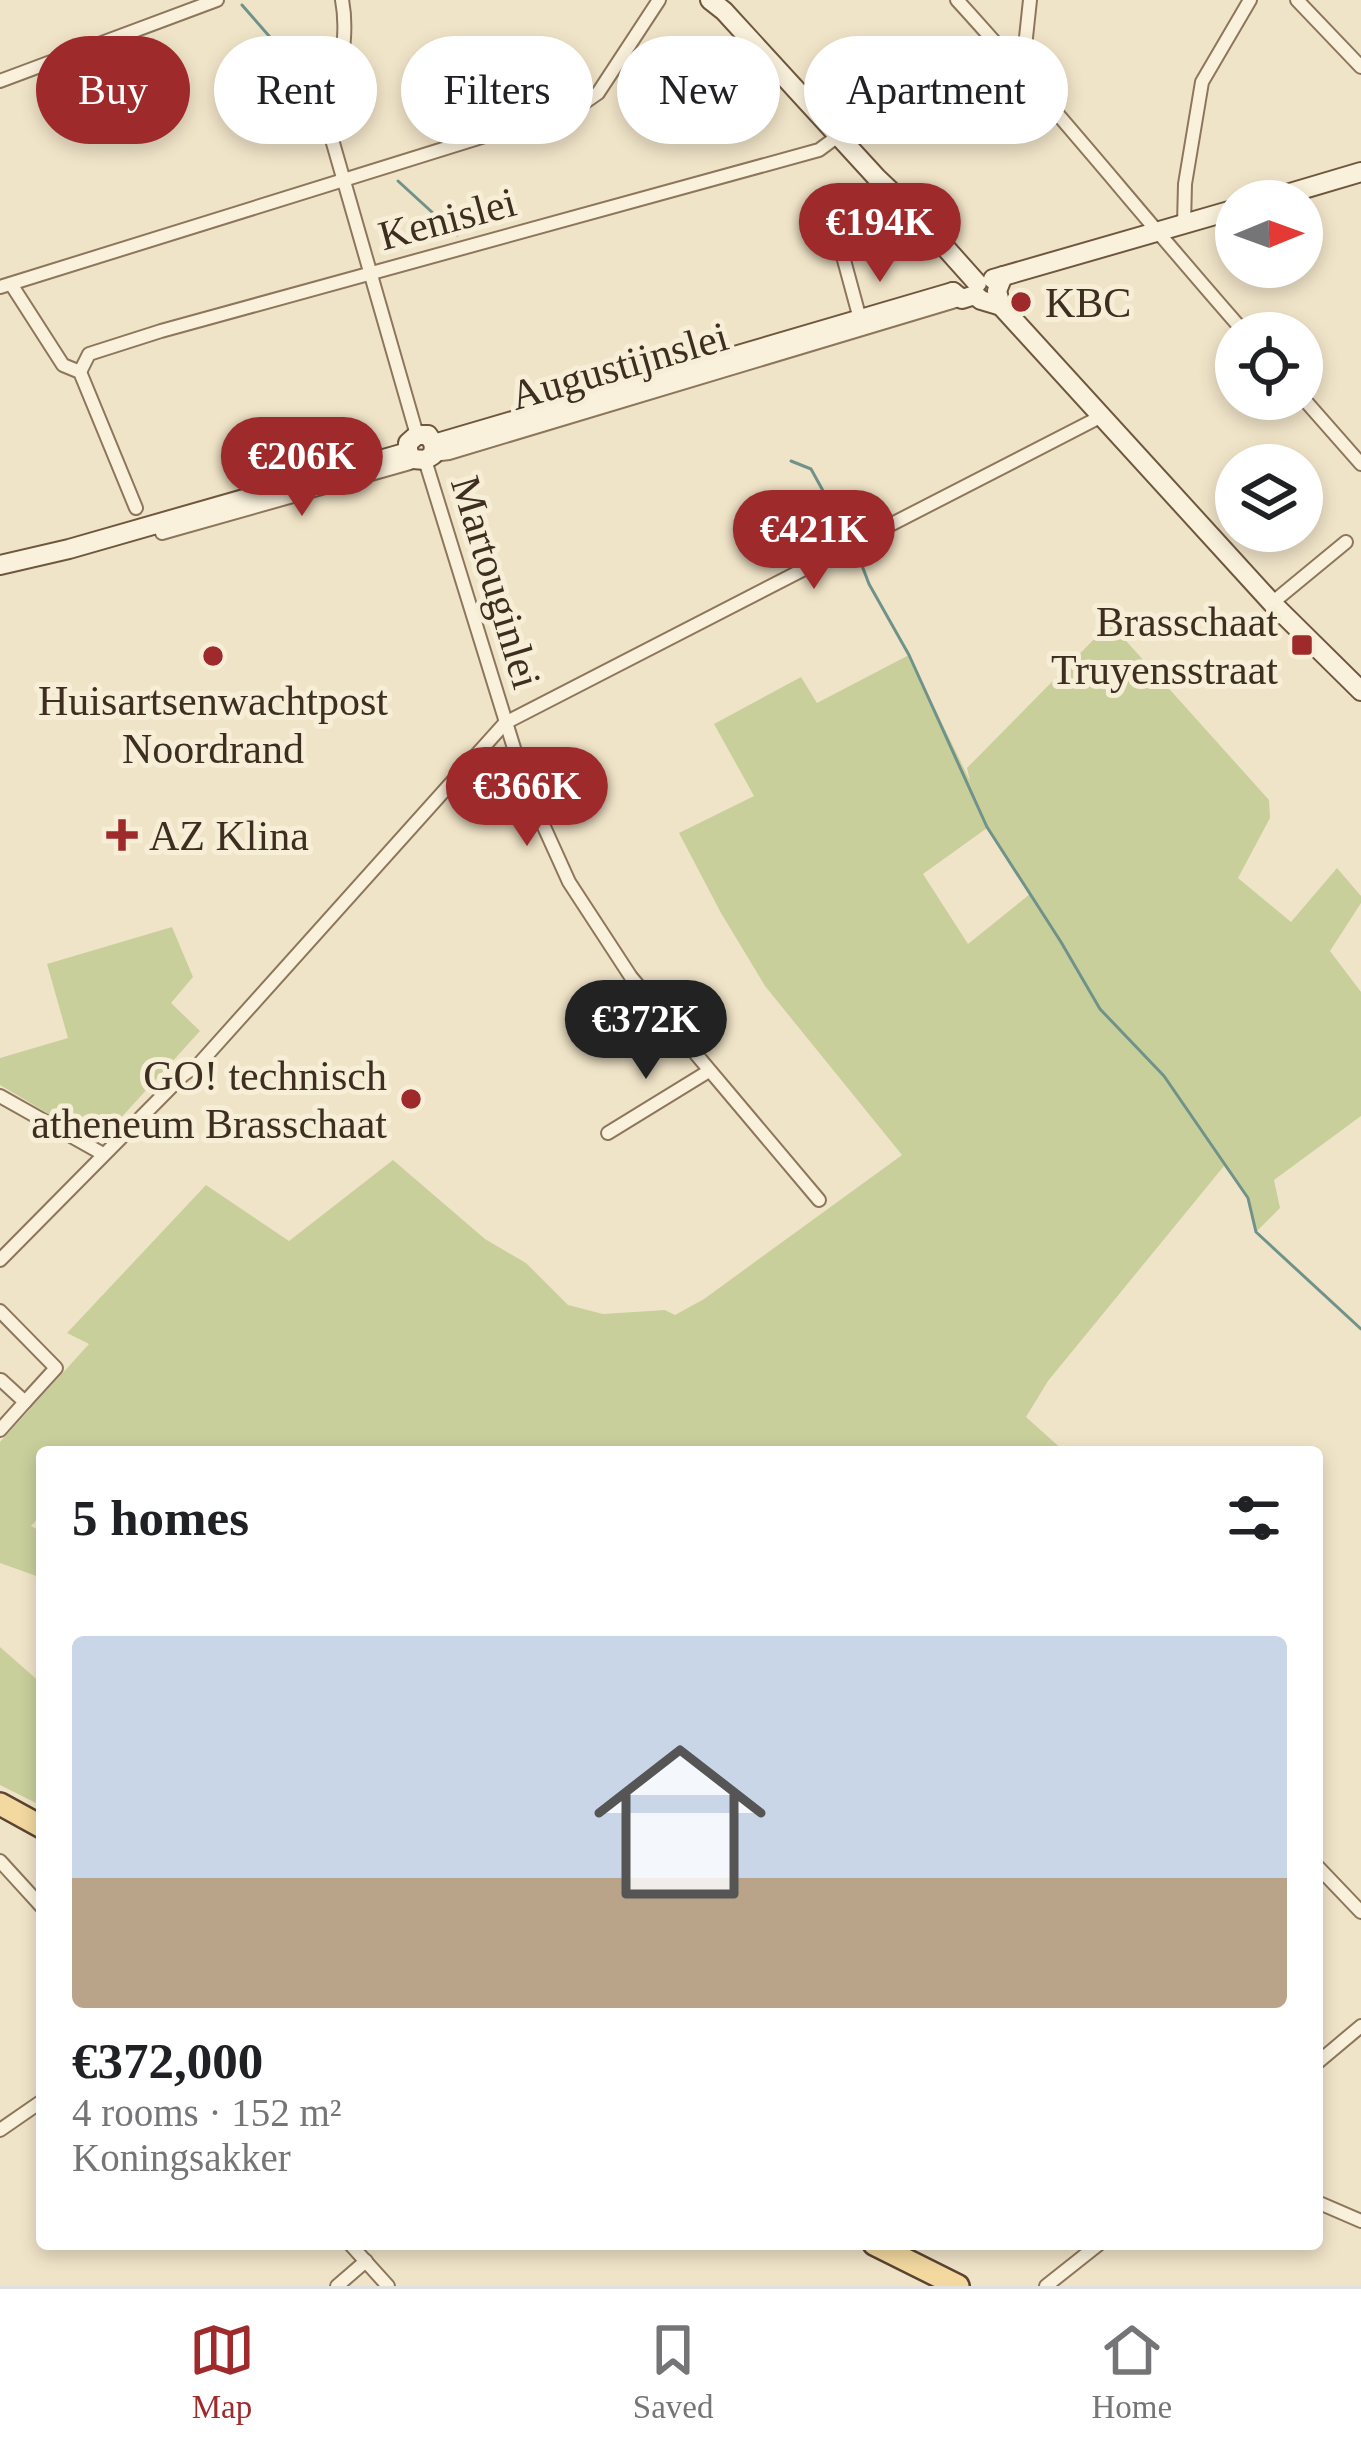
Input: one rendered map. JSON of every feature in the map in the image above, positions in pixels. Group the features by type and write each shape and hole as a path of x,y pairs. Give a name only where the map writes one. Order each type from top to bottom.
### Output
{"main road":[{"path":"0,1804 36,1824"},
{"path":"886,2250 958,2286"}],"street":[{"path":"0,82 218,0"},
{"name":"Martouginlei","path":"341,0 344,48 331,136 422,451 533,802 579,898 631,977 819,1200"},
{"path":"136,508 80,372 63,365 5,285 587,102 598,93 658,0"},
{"path":"710,0 804,98"},
{"path":"957,0 990,36"},
{"path":"1026,36 1030,0"},
{"path":"1184,224 1185,184 1202,82 1250,0"},
{"path":"1297,0 1361,67"},
{"path":"1068,127 1226,312"},
{"name":"Kenislei","path":"80,372 88,354 161,331 827,144"},
{"path":"845,144 918,217 965,287"},
{"path":"1323,183 1361,172"},
{"path":"877,178 965,287 1001,306 1272,603 1361,691"},
{"path":"860,319 844,252 895,202"},
{"path":"965,287 1215,215"},
{"path":"1001,306 997,291 1003,276"},
{"name":"Augustijnslei","path":"0,565 160,528 965,287"},
{"name":"Augustijnslei","path":"422,451 472,446 965,287"},
{"path":"0,1260 199,1064 505,723 1100,417"},
{"path":"1322,420 1361,464"},
{"path":"1272,603 1346,542"},
{"name":"Augustijnslei","path":"0,576 69,549"},
{"path":"608,1132 709,1071"},
{"path":"0,1096 104,1154"},
{"path":"0,1311 56,1368 0,1430"},
{"path":"1,1381 25,1402"},
{"path":"0,1861 36,1900"},
{"path":"1323,1872 1361,1912"},
{"path":"1323,2058 1361,2026"},
{"path":"0,2128 36,2105"},
{"path":"1323,2204 1361,2221"},
{"path":"356,2250 388,2286"},
{"path":"1046,2286 1091,2250"},
{"path":"337,2286 366,2261"}],"green space":[{"path":"1110,623 1269,800 1270,818 1238,878 1291,922 1337,868 1361,896 1330,951 1361,992 1361,1116 1274,1180 1280,1208 1256,1232 1248,1198 1224,1166 1048,1381 1026,1417 1058,1446 36,1446 36,1521 31,1526 36,1529 36,1576 0,1563 0,1442 89,1344 67,1333 206,1185 289,1241 393,1160 485,1239 526,1263 568,1305 603,1314 665,1310 675,1315 704,1299 902,1155 765,986 679,833 754,796 714,724 801,677 817,703 909,655 970,781 967,768","holes":["987,828 1030,894 968,944 923,874"]},
{"path":"172,927 193,977 171,1003 200,1031 98,1143 0,1085 0,1058 68,1038 47,964"},
{"path":"0,1647 36,1679 36,1803 0,1785"}],"waterway":[{"path":"242,5 269,36"},
{"path":"398,181 457,235"},
{"path":"791,461 811,469 827,498"},
{"path":"854,556 909,655 987,827 1100,1009 1164,1076 1248,1198 1256,1232 1361,1329"}],"place":[{"name":"KBC","path":"1021,302"},
{"name":"Brasschaat Truyensstraat","path":"1302,645"},
{"name":"Huisartsenwachtpost Noordrand","path":"213,656"},
{"name":"AZ Klina","path":"122,835"},
{"name":"GO! technisch atheneum Brasschaat","path":"411,1099"}]}
